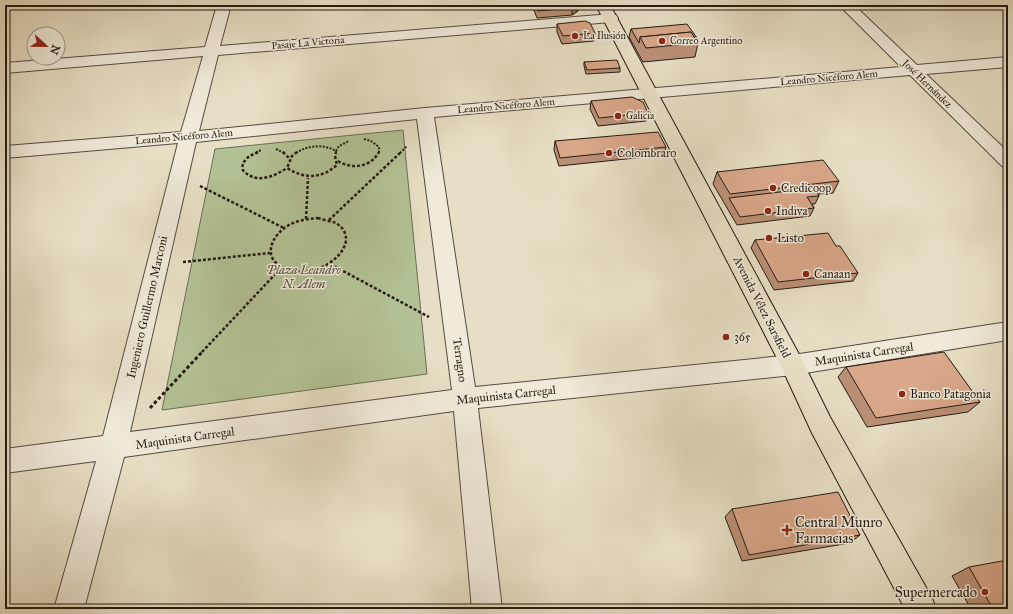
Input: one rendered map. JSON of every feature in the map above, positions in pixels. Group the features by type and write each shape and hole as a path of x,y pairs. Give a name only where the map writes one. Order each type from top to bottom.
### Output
{"main road":[{"name":"Avenida Vélez Sarsfield","path":"607,12 793,365 821,425 921,609"}],"street":[{"name":"Ingeniero Guillermo Marconi","path":"70,609 114,448 178,175 190,137 224,5"},
{"name":"José Hernández","path":"846,5 1008,162"},
{"name":"Pasaje La Victoria","path":"5,68 212,50 607,12"},
{"name":"Leandro Nicéforo Alem","path":"5,152 426,120 650,93 1008,62"},
{"name":"Terragno","path":"426,120 465,399 487,609"},
{"name":"Maquinista Carregal","path":"5,462 465,399 793,365 1008,331"}],"path":[{"path":"329,220 426,120"},
{"path":"337,161 341,164 354,167 368,164 374,160 379,152 379,147 371,140 358,139"},
{"path":"287,168 300,176 308,178 325,174 337,165 335,156 339,146 350,140"},
{"path":"262,150 254,152 244,161 241,166 245,175 251,178 266,179 275,176 287,168 290,164 290,159 301,150 312,146 324,146 336,151"},
{"path":"270,148 283,151 290,159"},
{"path":"178,175 284,228"},
{"path":"306,219 308,178"},
{"path":"318,218 329,220 338,224 344,230 347,239 345,248 340,257 318,270 305,272 292,272 281,268 274,262 270,253 271,244 284,228 294,222 306,219 318,218"},
{"path":"158,265 270,253"},
{"path":"330,264 456,332"},
{"path":"146,413 281,268"}],"green space":[{"name":"Plaza Leandro N. Alem","path":"403,130 427,374 162,410 215,149"}],"building":[{"path":"535,5 576,5 572,8 538,11"},
{"path":"585,21 590,23 595,33 563,36 557,24"},
{"path":"687,24 697,38 695,38 691,32 640,37 639,43 631,29"},
{"name":"Correo Argentino","path":"691,32 698,43 646,48 640,37"},
{"path":"617,60 620,68 587,70 584,62"},
{"path":"632,97 643,102 648,113 599,118 591,101"},
{"path":"658,132 666,147 560,158 555,141"},
{"path":"823,160 839,181 730,194 717,172"},
{"path":"814,188 819,196 807,197 814,208 740,217 729,198"},
{"path":"828,233 836,246 840,246 858,273 778,282 755,240"},
{"name":"Banco Patagonia","path":"944,352 980,402 876,418 846,367"},
{"name":"Central Munro Farmacias","path":"838,492 860,535 749,555 732,509"},
{"path":"1008,560 1008,609 993,609 969,567"}],"place":[{"name":"La Ilusión","path":"575,36"},
{"name":"Correo Argentino","path":"662,41"},
{"name":"Galicia","path":"618,116"},
{"name":"Colombraro","path":"609,153"},
{"name":"Credicoop","path":"773,188"},
{"name":"Indiva","path":"768,211"},
{"name":"Listo","path":"769,238"},
{"name":"Canaan","path":"806,274"},
{"name":"365","path":"726,337"},
{"name":"Banco Patagonia","path":"902,394"},
{"name":"Central Munro Farmacias","path":"787,530"},
{"name":"Supermercado","path":"985,592"}]}
